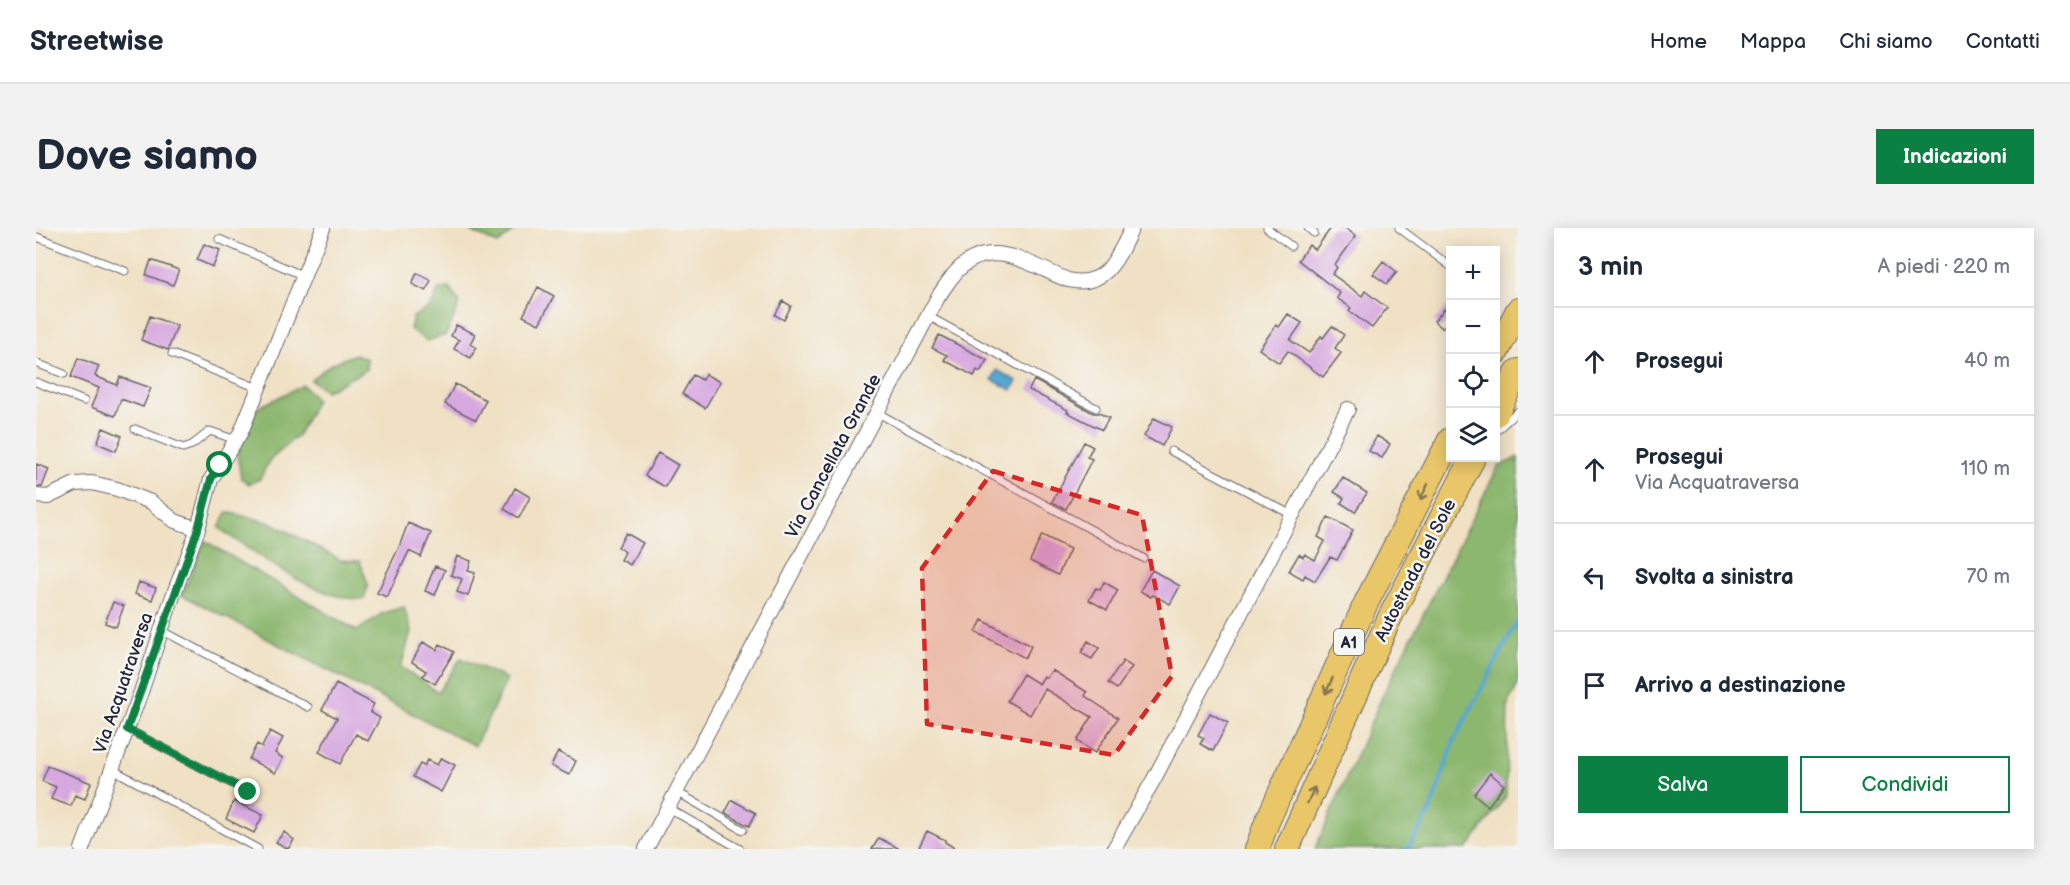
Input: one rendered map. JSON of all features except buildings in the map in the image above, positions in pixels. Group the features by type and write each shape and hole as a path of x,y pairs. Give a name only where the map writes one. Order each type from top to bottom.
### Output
{"highway":[{"path":"1500,345 1518,310"},
{"path":"1499,408 1518,371"},
{"name":"Autostrada del Sole","path":"1257,849 1366,603 1446,448"},
{"name":"Autostrada del Sole","path":"1287,849 1390,617 1471,462"}],"street":[{"name":"Via Acquatraversa","path":"82,849 198,529 211,479 237,441 323,228"},
{"name":"Via Cancellata Grande","path":"646,849 876,412 938,297 952,277 978,256 997,254 1017,257 1068,280 1082,282 1108,271 1117,259 1132,228"},
{"path":"1114,849 1159,769 1348,409"},
{"path":"36,496 48,496 75,484 92,483 117,489 151,502 175,521 198,529"}],"lane":[{"path":"40,228 36,237 124,270"},
{"path":"1267,228 1291,246"},
{"path":"1399,228 1446,263"},
{"path":"219,238 304,276"},
{"path":"928,316 1096,408"},
{"path":"172,354 258,388"},
{"path":"36,363 64,374"},
{"path":"36,382 84,401"},
{"path":"1500,427 1518,411"},
{"path":"876,412 1143,558"},
{"path":"135,429 183,448 192,445 210,431 237,441"},
{"path":"1170,451 1292,515"},
{"path":"161,630 308,707"},
{"path":"127,729 248,792"},
{"path":"112,769 258,849"},
{"path":"677,792 743,830"},
{"path":"668,808 740,849"}],"highlighted area":[{"path":"993,471 1142,515 1172,676 1114,755 927,724 922,568"}],"green space":[{"path":"464,228 518,228 498,244"},
{"path":"450,288 460,303 446,335 427,341 410,329 413,317 430,307 439,289"},
{"path":"355,354 367,359 366,370 326,391 311,380 331,364"},
{"path":"303,385 316,400 298,435 269,461 260,479 249,484 241,478 237,454 257,408"},
{"path":"1518,457 1518,685 1508,703 1506,796 1467,849 1315,849 1385,690 1498,467"},
{"path":"227,512 272,523 341,560 360,561 368,585 364,599 346,598 327,593 307,585 269,563 219,528"},
{"path":"205,541 357,631 383,613 404,607 411,631 401,667 438,692 461,658 507,679 475,746 182,595"}],"water":[{"path":"997,370 1017,381 1012,390 992,380"}],"waterway":[{"path":"1407,849 1429,814 1454,741 1518,620"}],"route":[{"path":"220,465 211,479 205,496 198,529 127,729 248,792"}]}
